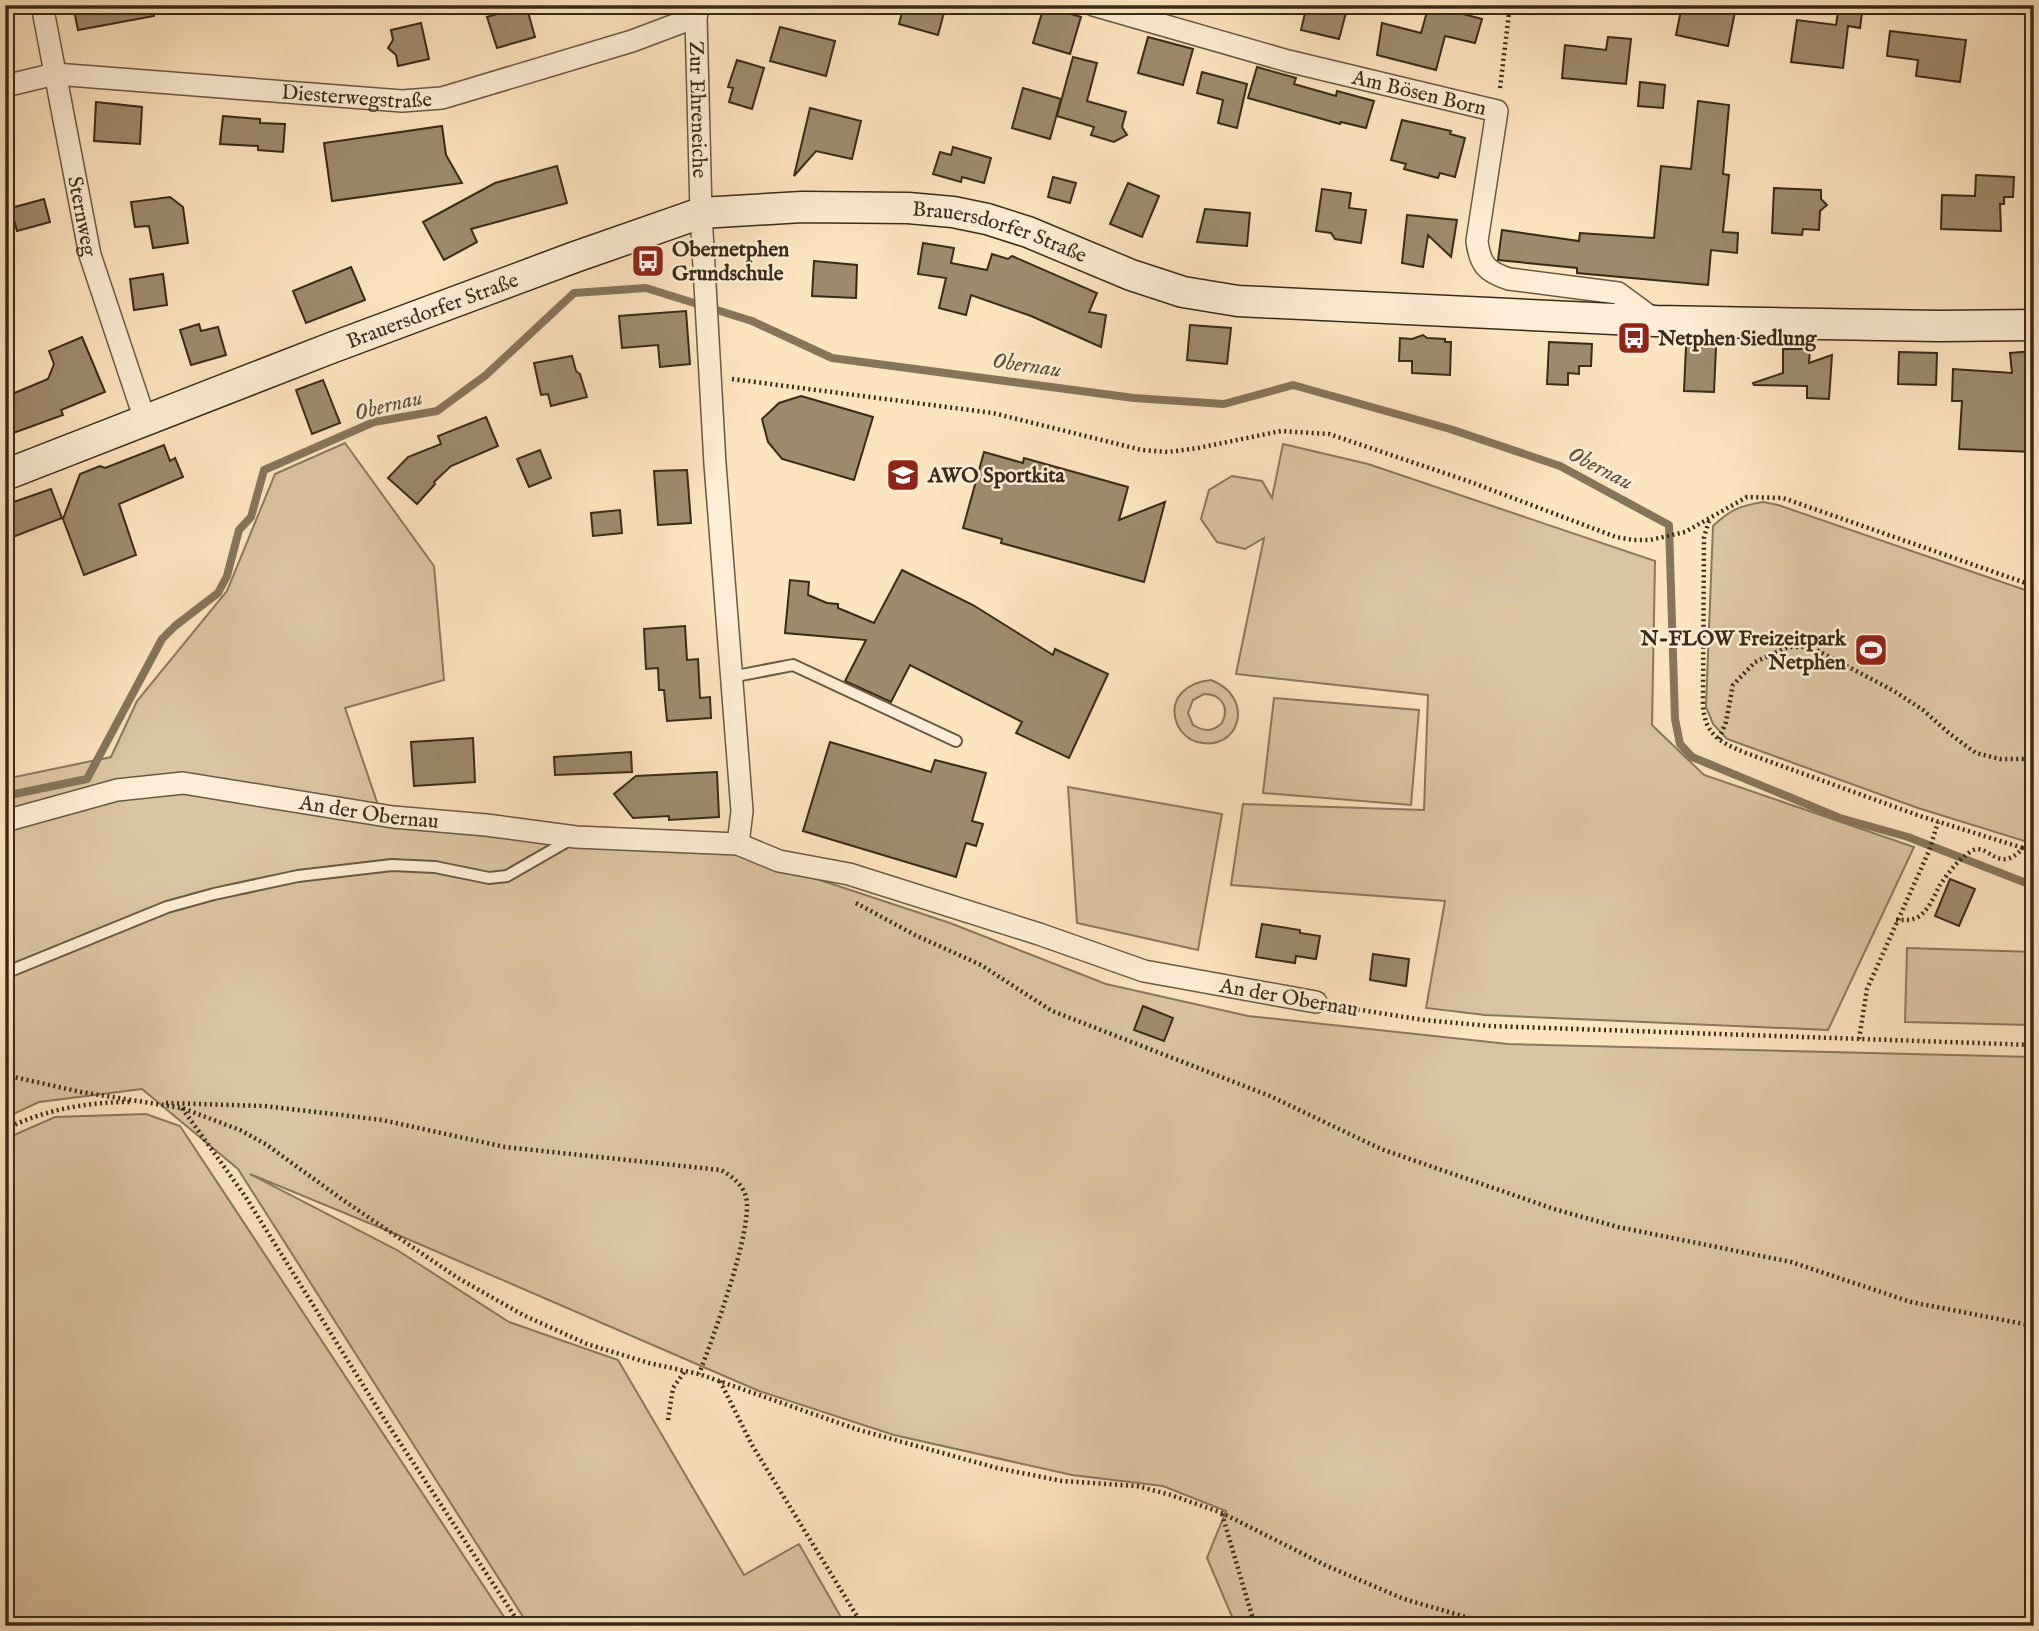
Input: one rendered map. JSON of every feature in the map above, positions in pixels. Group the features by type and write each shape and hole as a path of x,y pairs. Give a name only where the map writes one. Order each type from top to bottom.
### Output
{"street":[{"name":"Sternweg","path":"42,5 90,255 145,420"},
{"name":"Am Bösen Born","path":"1093,5 1288,61 1497,111 1478,242 1484,267 1509,279 1618,293 1656,321"},
{"name":"Diesterwegstraße","path":"5,86 55,74 402,101 442,98 620,44 697,11"},
{"name":"Zur Ehreneiche","path":"697,11 701,213"},
{"name":"Brauersdorfer Straße","path":"5,475 575,257 701,213 802,207 908,208 953,212 1028,232 1131,275 1182,292 1238,301 1656,321 2034,325"},
{"path":"701,213 710,379 742,811 738,844"},
{"name":"An der Obernau","path":"5,821 117,790 183,783 393,817 486,825 576,837 738,844 779,861 849,874 1039,934 1144,971 1316,1002"}],"lane":[{"path":"731,677 793,666 956,741"},
{"path":"5,973 167,907 214,894 310,874 392,865 435,867 489,878 507,876 576,837"}],"path":[{"path":"1497,111 1510,5"},
{"path":"710,379 739,379 993,413 1142,450 1168,452 1198,449 1281,431 1328,434 1468,481 1616,537 1650,540 1685,532 1747,497 1783,498 2034,586"},
{"path":"1709,519 1703,537 1703,710 1707,728 1725,745 1938,822 2034,853"},
{"path":"1719,739 1726,722 1733,685 1755,662 1788,648 1811,647 1894,691 1923,710 1976,753 2000,759 2034,759"},
{"path":"1859,1039 1867,989 1938,822"},
{"path":"1896,920 1910,920 1919,916 1951,869 1972,850 1979,849 2008,860 2014,858 2024,848 2034,827"},
{"path":"847,898 981,965 1052,1011 1270,1096 1381,1149 1554,1209 1618,1227 1791,1262 1912,1302 2034,1326"},
{"name":"An der Obernau","path":"1316,1002 1424,1020 1490,1026 2034,1045"},
{"path":"5,1076 81,1092 182,1108 240,1129 267,1145 412,1248 523,1315 587,1344 699,1374 859,1430 997,1468 1062,1481 1137,1486 1171,1494 1222,1513 1327,1566 1404,1599 1497,1626"},
{"path":"5,1129 29,1118 82,1104 151,1102 264,1105 382,1120 505,1147 721,1170 732,1176 746,1196 746,1224 699,1374"},
{"path":"182,1108 245,1196 383,1417 521,1626"},
{"path":"668,1420 673,1388 685,1371"},
{"path":"719,1381 752,1445 863,1626"},
{"path":"1222,1513 1255,1626"}],"shaded area":[{"path":"345,443 434,566 444,680 345,708 378,805 729,850 950,923 1106,984 1248,1016 1508,1044 2034,1057 2034,1626 1236,1626 1207,1558 1226,1511 1163,1486 1072,1475 894,1435 759,1391 250,1174 397,1250 509,1322 618,1360 744,1575 799,1544 846,1626 529,1626 238,1169 142,1089 39,1102 5,1118 5,779 111,757 137,701 227,591 275,474"},
{"path":"1283,444 1368,464 1655,561 1652,725 1704,775 1914,847 1828,1030 1485,1015 1426,1008 1445,901 1231,885 1243,804 1424,810 1428,695 1236,674 1264,538 1245,549 1217,542 1201,519 1209,490 1232,476 1262,481 1272,498"},
{"name":"N-FLOW Freizeitpark Netphen","path":"1763,502 2034,593 2034,844 1918,808 1727,739 1713,724 1706,707 1713,526 1736,509"},
{"path":"1211,680 1225,688 1234,698 1238,710 1237,722 1232,732 1224,739 1212,743 1188,738 1177,724 1175,715 1177,699 1187,688","holes":["1204,694 1222,702 1225,712 1222,723 1205,730 1193,725 1188,713 1193,700"]},
{"path":"1274,698 1419,710 1411,805 1263,793"},
{"path":"1068,787 1222,814 1198,950 1077,923"},
{"path":"1907,948 2034,952 2034,1025 1905,1022"},
{"path":"146,1114 180,1126 510,1626 5,1626 5,1139 55,1117"}],"building":[{"path":"73,5 153,5 154,16 78,30"},
{"path":"502,5 526,5 535,37 497,48 487,17 504,12"},
{"path":"904,5 946,5 938,35 899,24"},
{"path":"1307,5 1331,5 1347,9 1339,39 1301,30"},
{"path":"1429,5 1482,19 1475,43 1445,36 1436,70 1377,55 1382,23 1421,33"},
{"path":"1682,5 1736,7 1728,46 1676,35"},
{"path":"1839,5 1863,5 1860,28 1848,26 1843,68 1791,62 1797,20 1836,25"},
{"path":"1044,6 1081,17 1070,54 1033,43"},
{"path":"421,23 429,59 398,66 396,55 388,48 393,40 391,30"},
{"path":"780,27 835,41 826,76 770,61"},
{"path":"1890,31 1966,40 1960,82 1916,76 1918,60 1887,56"},
{"path":"1148,37 1193,49 1183,85 1138,73"},
{"path":"1608,37 1631,39 1626,84 1562,78 1565,45 1606,50"},
{"path":"1073,57 1097,63 1087,101 1126,112 1122,127 1127,135 1114,142 1091,135 1094,127 1057,116"},
{"path":"737,60 764,68 752,109 729,102 733,88 728,87"},
{"path":"1257,67 1296,78 1294,84 1336,96 1337,91 1374,101 1366,128 1341,122 1340,124 1248,98"},
{"path":"1202,72 1247,84 1237,128 1218,123 1223,100 1197,93"},
{"path":"1640,82 1665,85 1663,108 1638,106"},
{"path":"1023,88 1061,99 1050,139 1012,128"},
{"path":"1698,101 1729,105 1723,174 1729,175 1723,232 1738,233 1737,253 1711,250 1708,285 1577,273 1577,268 1498,260 1502,230 1579,241 1580,233 1654,238 1661,166 1691,169"},
{"path":"96,102 142,107 140,144 94,141"},
{"path":"810,108 861,121 852,159 816,151 794,176"},
{"path":"223,116 260,119 260,123 285,124 283,152 258,150 258,146 220,144"},
{"path":"1402,120 1451,131 1450,134 1465,138 1455,177 1440,173 1438,178 1404,169 1406,164 1391,160"},
{"path":"442,126 446,155 462,183 332,201 324,143"},
{"path":"953,147 991,158 984,183 962,177 961,182 933,174 940,152 951,155"},
{"path":"557,166 567,203 471,229 477,242 444,260 423,222 495,183"},
{"path":"1976,175 2014,177 2013,197 2004,197 2004,204 2000,204 2001,231 1941,229 1942,195 1975,196"},
{"path":"1053,177 1076,183 1070,203 1048,197"},
{"path":"1128,183 1159,196 1142,237 1110,224"},
{"path":"1774,188 1821,190 1821,199 1827,205 1820,211 1819,230 1803,229 1802,235 1772,233"},
{"path":"1322,189 1351,193 1349,208 1366,210 1361,243 1335,239 1331,233 1316,231"},
{"path":"170,197 183,207 188,243 153,248 149,226 135,227 131,202"},
{"path":"44,199 50,222 17,231 11,208"},
{"path":"1205,209 1250,213 1247,246 1197,242"},
{"path":"1407,215 1457,220 1451,257 1428,235 1423,267 1402,263"},
{"path":"923,243 954,248 951,263 987,270 992,254 1008,259 1012,256 1097,293 1089,312 1106,315 1101,347 1031,316 971,295 966,315 939,308 946,278 918,274"},
{"path":"814,261 857,265 856,298 812,296"},
{"path":"351,267 365,300 306,323 293,291"},
{"path":"163,274 167,305 134,310 130,279"},
{"path":"686,311 690,364 660,367 658,345 622,348 619,316"},
{"path":"199,324 201,331 218,327 226,355 191,365 180,330"},
{"path":"1190,325 1231,328 1227,364 1187,360"},
{"path":"1423,335 1451,342 1450,375 1412,373 1412,361 1399,361 1400,338 1412,339"},
{"path":"82,337 105,392 61,410 63,415 5,436 5,397 48,379 54,364 49,351"},
{"path":"1549,342 1592,344 1591,366 1579,366 1579,374 1568,373 1568,385 1547,384"},
{"path":"1686,346 1716,347 1714,392 1684,391"},
{"path":"1783,349 1810,349 1809,363 1832,355 1829,399 1807,398 1807,386 1754,385 1753,383 1783,373"},
{"path":"2034,351 2034,452 1959,449 1962,401 1952,401 1953,369 2012,373 2010,353"},
{"path":"1899,352 1937,353 1936,385 1898,384"},
{"path":"572,356 587,397 551,406 548,394 541,395 534,363"},
{"path":"323,380 340,423 312,434 296,390"},
{"path":"801,396 873,417 854,480 782,459 768,442 762,419 779,403"},
{"path":"486,417 498,446 451,466 417,504 388,478 408,457 441,444 438,436"},
{"path":"164,445 170,461 175,458 183,477 119,504 136,555 84,575 63,519 80,474 100,466 105,468"},
{"path":"540,450 551,478 529,487 517,459"},
{"path":"984,452 1023,463 1024,458 1128,487 1119,520 1165,502 1144,582 1001,543 1002,539 963,528"},
{"path":"687,470 691,523 658,525 654,471"},
{"path":"51,489 62,518 5,540 5,505"},
{"path":"620,510 622,533 593,536 591,513"},
{"path":"902,570 973,605 1053,655 1055,649 1108,674 1069,758 1016,733 1022,722 910,665 891,702 845,681 866,640 785,633 790,580 809,582 808,595 827,603 838,604 838,608 874,623"},
{"path":"685,626 687,660 698,659 700,698 710,697 711,718 667,721 664,690 659,690 658,668 646,669 644,629"},
{"path":"473,738 475,782 414,786 411,742"},
{"path":"830,742 931,772 935,760 986,773 972,821 983,824 976,846 966,843 956,877 803,831"},
{"path":"631,752 632,772 555,775 554,757"},
{"path":"717,772 719,817 669,820 669,816 633,818 614,794 636,776"},
{"path":"1950,879 1975,889 1959,926 1935,916"},
{"path":"1262,924 1320,936 1316,959 1296,956 1295,963 1256,957"},
{"path":"1373,954 1409,959 1406,986 1370,980"},
{"path":"1143,1006 1173,1018 1164,1041 1134,1030"}],"waterway":[{"name":"Obernau","path":"5,796 87,779 162,639 218,593 227,576 239,530 251,517 264,470 374,422 437,411 486,375 574,293 646,288 752,321 832,358 1134,398 1224,404 1293,385 1450,429 1560,466 1669,525 1675,719 1680,744 1692,757 1840,818 1908,837 2034,886"}],"place":[{"name":"Obernetphen Grundschule","path":"648,261"},
{"name":"Netphen Siedlung","path":"1634,338"},
{"name":"AWO Sportkita","path":"903,475"},
{"name":"N-FLOW Freizeitpark Netphen","path":"1871,650"}]}
